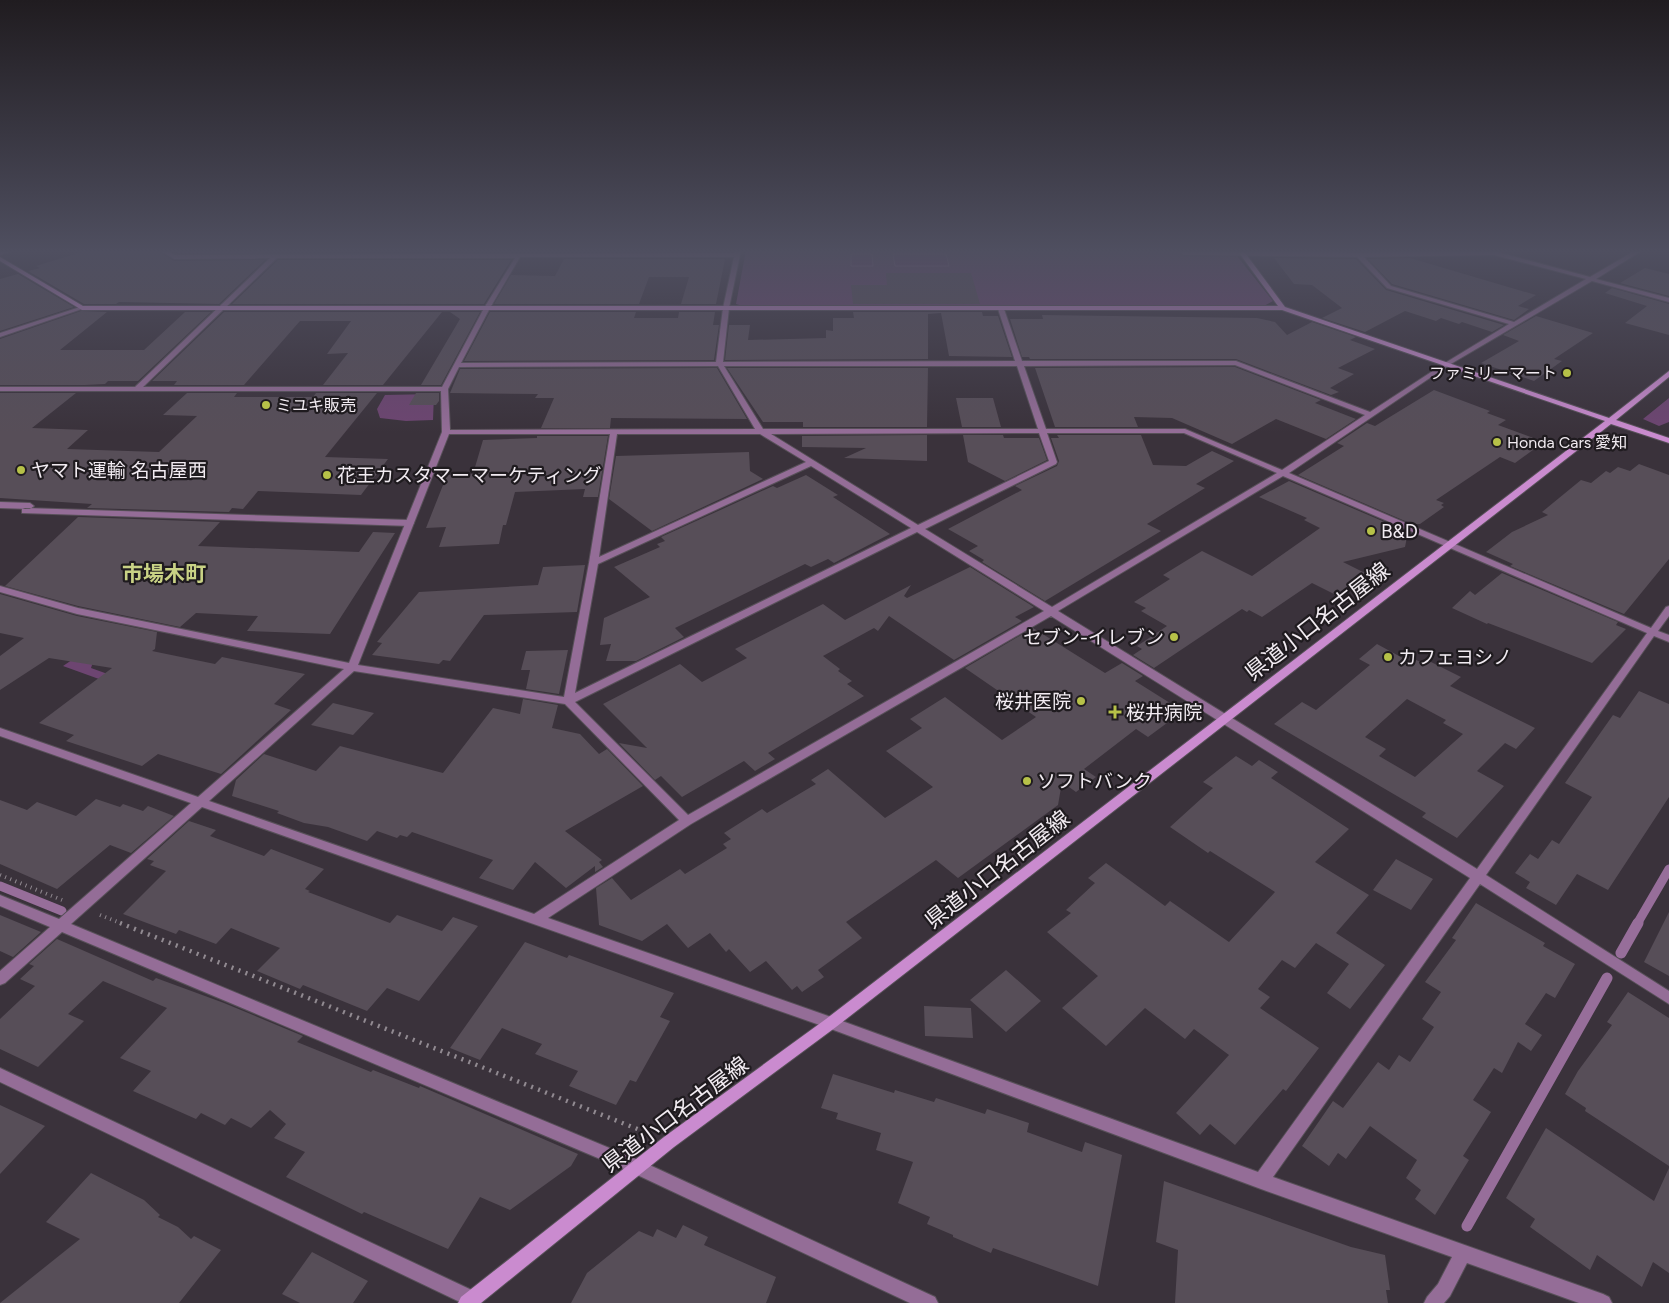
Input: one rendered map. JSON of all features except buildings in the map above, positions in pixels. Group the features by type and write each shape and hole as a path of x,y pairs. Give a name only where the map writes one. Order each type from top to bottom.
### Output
{"street":[{"path":"0,335 73,311"},
{"path":"137,389 217,311"},
{"path":"0,979 352,667 446,432 444,389 486,311"},
{"path":"726,311 719,363 759,430 1478,876 1669,998"},
{"path":"0,589 77,611 352,667 568,701 1052,462 1002,311"},
{"path":"1291,311 1669,441"},
{"path":"1470,311 1515,324"},
{"path":"535,920 687,821 1052,611 1283,472 1447,364 1538,311"},
{"path":"458,365 719,363 1236,364 1370,415"},
{"name":"県道小口名古屋線","path":"469,1301 637,1167 831,1023 1610,421 1669,373"},
{"path":"0,389 444,389"},
{"path":"446,432 759,430 1185,431 1669,639"},
{"path":"568,701 594,563 614,431"},
{"path":"594,563 811,462"},
{"path":"0,505 28,509 410,523"},
{"path":"1261,1181 1669,609"},
{"path":"568,701 687,821"},
{"path":"0,732 831,1023 1261,1181 1603,1303"},
{"path":"0,900 637,1167 929,1303"},
{"path":"0,1075 469,1301"},
{"path":"1433,1303 1444,1290 1463,1253"}],"path":[{"path":"0,875 670,1142"}],"shaded area":[{"path":"434,394 433,420 406,421 380,418 377,409 385,395"},
{"path":"1669,398 1669,422 1659,426 1643,419"},
{"path":"100,641 91,668 116,677 110,683 63,666"}],"waterway":[{"path":"1637,924 1669,869"},
{"path":"0,886 62,911"},
{"path":"1621,953 1638,923"},
{"path":"1467,1226 1607,978"}],"place":[{"name":"ファミリーマート","path":"1567,373"},
{"name":"ミユキ販売","path":"266,405"},
{"name":"Honda Cars 愛知","path":"1497,442"},
{"name":"ヤマト運輸 名古屋西","path":"21,470"},
{"name":"花王カスタマーマーケティング","path":"327,475"},
{"name":"B&D","path":"1371,531"},
{"name":"セブン-イレブン","path":"1174,637"},
{"name":"カフェヨシノ","path":"1388,657"},
{"name":"桜井医院","path":"1081,701"},
{"name":"桜井病院","path":"1115,712"},
{"name":"ソフトバンク","path":"1027,781"}],"district":[{"name":"市場木町","path":"164,574"}]}
